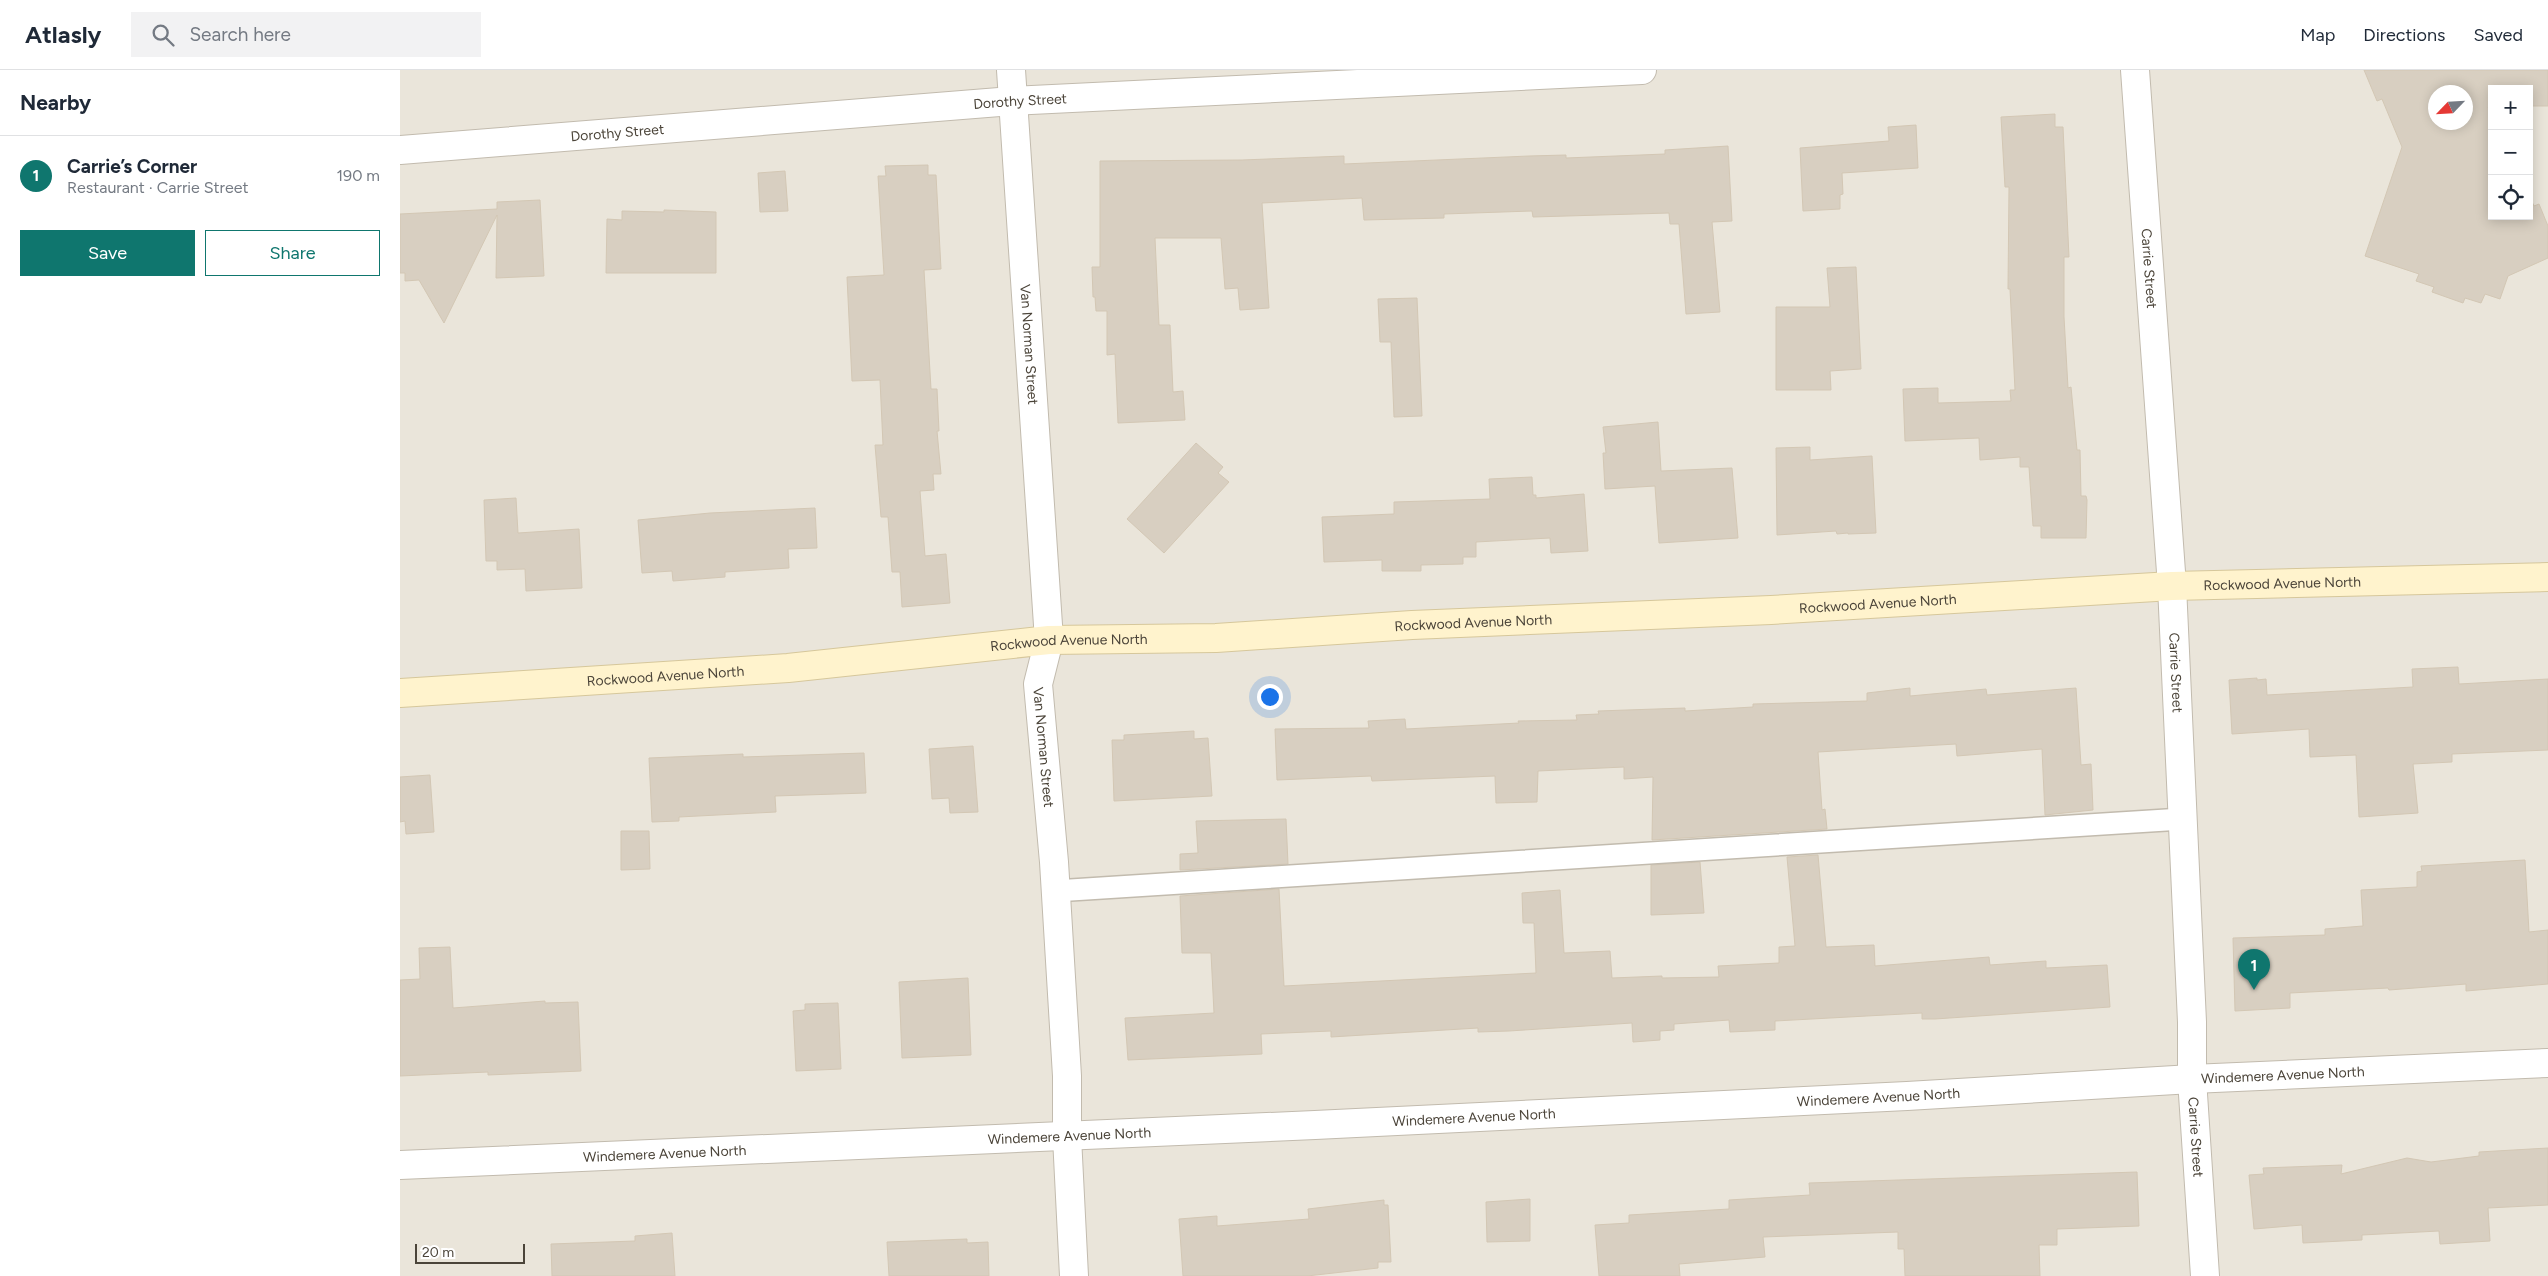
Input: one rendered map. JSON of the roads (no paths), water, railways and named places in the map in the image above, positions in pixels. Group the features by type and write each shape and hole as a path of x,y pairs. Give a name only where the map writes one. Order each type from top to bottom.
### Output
{"street":[{"name":"Van Norman Street","path":"1011,70 1049,640 1038,684 1055,891 1067,1076 1074,1276"},
{"name":"Dorothy Street","path":"400,150 1012,101 1642,70"},
{"name":"Carrie Street","path":"2135,70 2172,586 2192,1022 2192,1079 2205,1276"},
{"name":"Rockwood Avenue North","path":"400,693 788,668 1049,640 1216,638 1412,626 1830,607 2172,586 2548,577"},
{"name":"Windemere Avenue North","path":"400,1165 1031,1136 1068,1137 1878,1098 2192,1079 2548,1063"}],"lane":[{"path":"1055,891 2182,819"}],"place":[{"name":"Carrie’s Corner","path":"2254,990"}]}
